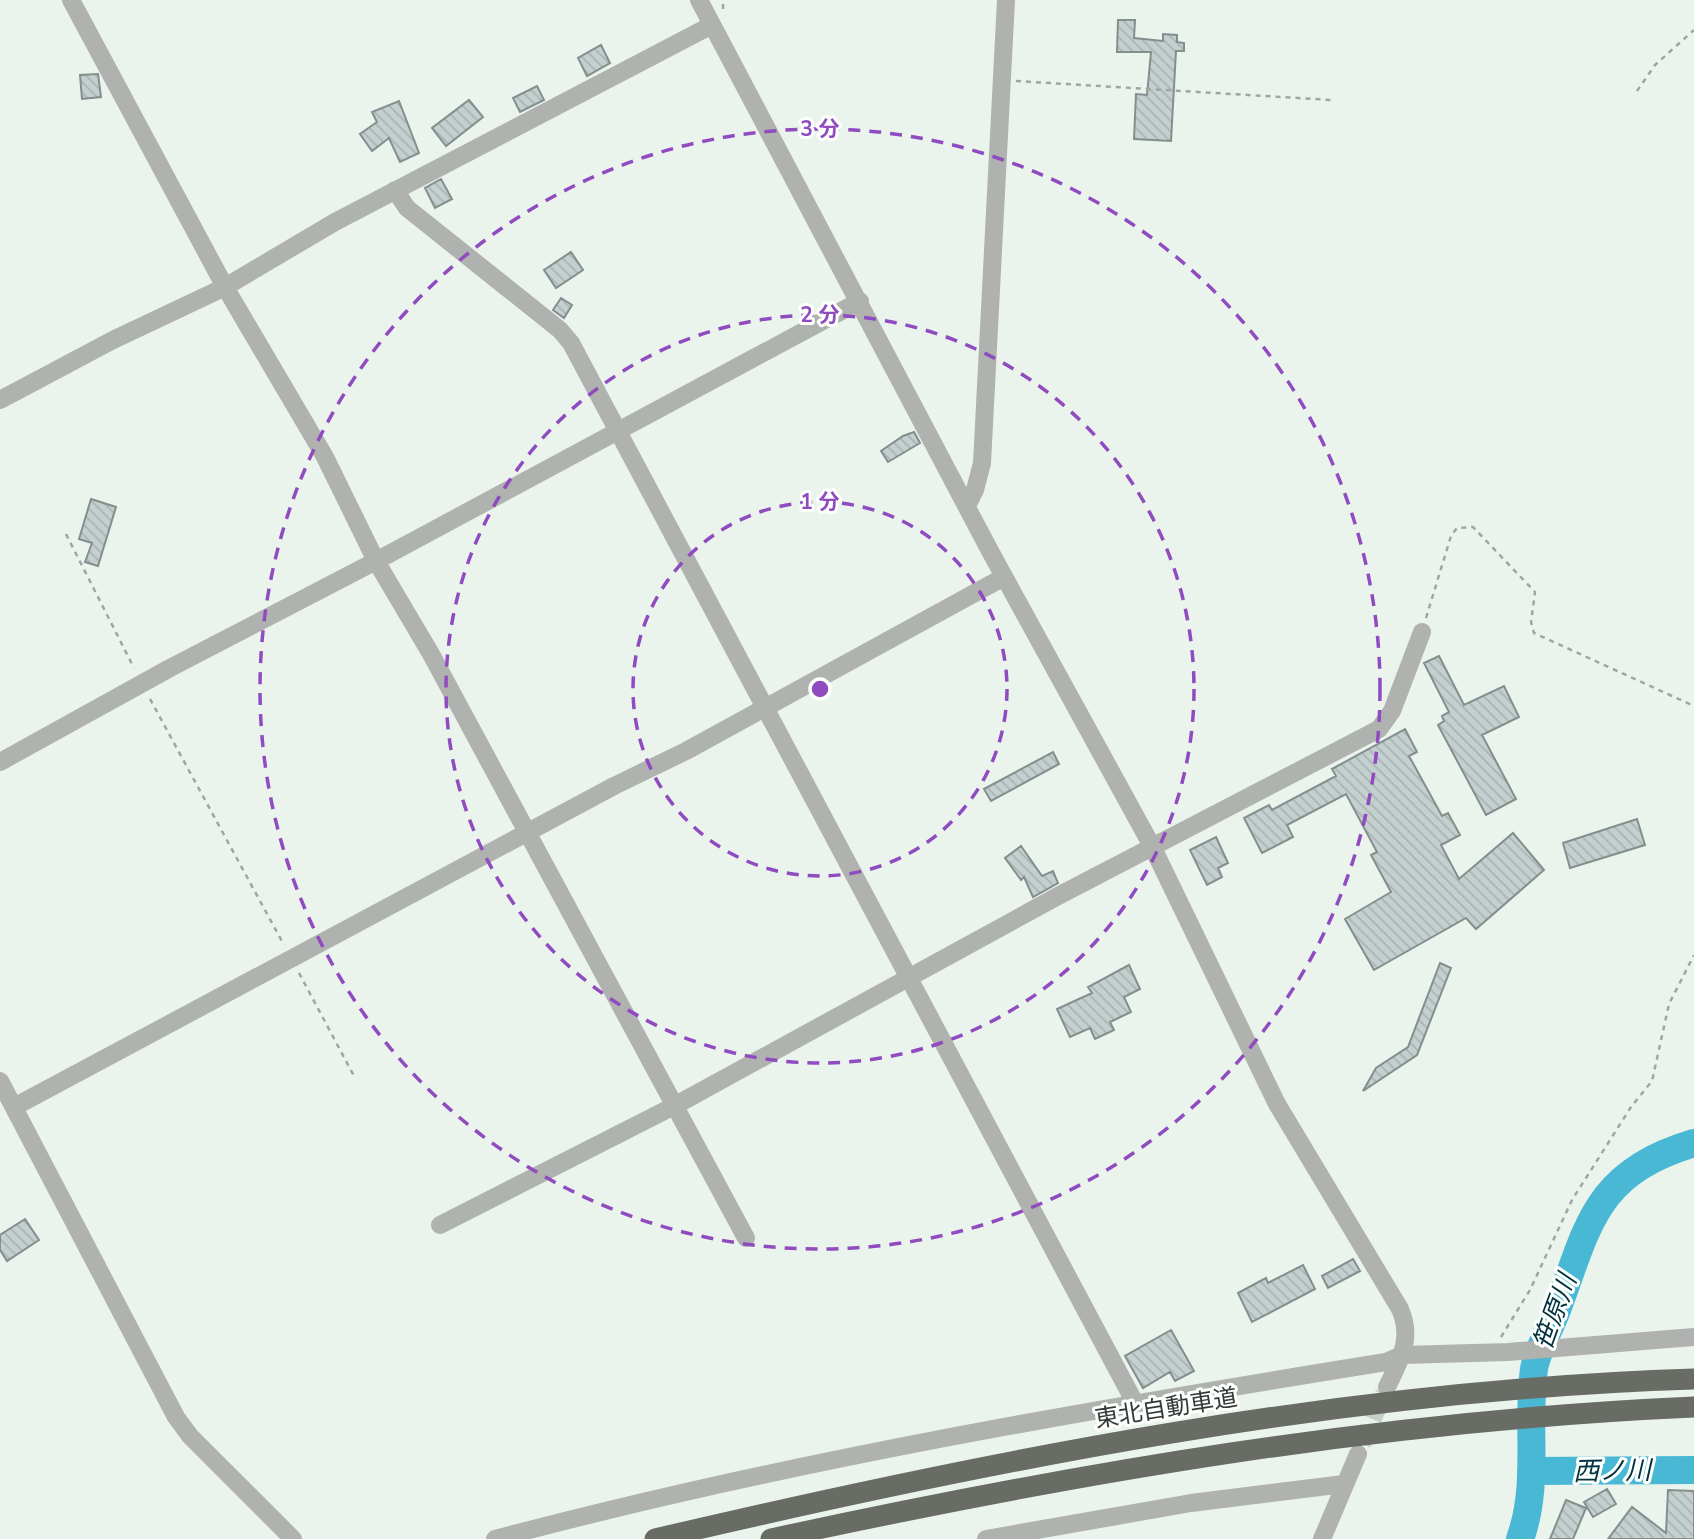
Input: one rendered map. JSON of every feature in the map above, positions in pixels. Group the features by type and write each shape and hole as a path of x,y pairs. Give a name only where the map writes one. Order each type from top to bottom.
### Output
{"highway":[{"name":"東北自動車道","path":"655,1539 1032,1457 1256,1420 1480,1392 1694,1379"},
{"path":"771,1539 1041,1483 1176,1459 1458,1423 1694,1407"}],"street":[{"path":"71,0 225,288 325,457 376,561 528,832 746,1238"},
{"path":"699,0 1004,577 1153,848 1271,1092 1346,1224 1400,1309 1407,1334 1402,1355 1387,1387"},
{"path":"967,506 975,490 982,463 1006,0"},
{"path":"0,400 113,340 225,288 395,190 712,25"},
{"path":"395,190 413,213 567,337 1135,1403"},
{"path":"0,762 142,683 376,561 860,301"},
{"path":"14,1107 528,832 766,709 1004,577"},
{"path":"440,1225 676,1105 1379,729 1392,711 1422,632"},
{"path":"0,1081 176,1417 190,1436 293,1539"},
{"path":"495,1539 584,1515 860,1454 1135,1403 1386,1362 1402,1355 1501,1353 1694,1337"},
{"path":"1322,1539 1358,1454"},
{"path":"986,1539 1191,1503 1344,1484"}],"path":[{"path":"1637,91 1655,65 1694,30"},
{"path":"1003,80 1331,100"},
{"path":"1422,632 1451,536 1457,528 1473,527 1535,592 1531,622 1534,634 1694,706"},
{"path":"66,534 142,683 354,1076"},
{"path":"1501,1353 1497,1344 1530,1290 1572,1200 1631,1107 1652,1081 1669,1004 1694,955"}],"building":[{"path":"1118,20 1135,20 1134,38 1163,41 1163,34 1177,35 1177,42 1184,43 1184,51 1176,51 1171,141 1134,139 1136,94 1147,95 1151,52 1117,52"},
{"path":"601,45 610,63 587,76 578,58"},
{"path":"98,74 101,97 82,99 80,75"},
{"path":"537,86 544,100 520,112 513,98"},
{"path":"469,100 483,117 446,146 432,128"},
{"path":"399,101 419,153 400,162 389,138 372,151 360,134 377,122 372,112"},
{"path":"441,179 452,199 435,208 425,188"},
{"path":"571,252 583,270 556,288 544,270"},
{"path":"561,298 572,305 564,318 553,310"},
{"path":"914,432 920,443 888,462 881,451"},
{"path":"91,499 116,507 98,566 85,562 92,543 79,539"},
{"path":"1439,656 1464,705 1504,686 1519,717 1482,735 1516,799 1486,815 1438,725 1444,721 1442,716 1449,712 1424,663"},
{"path":"1405,729 1417,752 1409,756 1442,816 1448,813 1460,835 1441,845 1459,879 1513,833 1544,870 1476,929 1466,918 1374,970 1345,919 1391,892 1371,855 1377,852 1346,794 1287,825 1293,837 1262,853 1244,818 1269,805 1272,810 1336,776 1332,769"},
{"path":"1053,752 1059,764 991,801 984,789"},
{"path":"1637,819 1645,845 1570,868 1563,843"},
{"path":"1216,837 1228,863 1218,868 1222,877 1207,885 1190,850"},
{"path":"1021,846 1042,876 1053,871 1058,883 1033,897 1024,877 1021,880 1005,858"},
{"path":"1440,963 1451,968 1417,1055 1363,1091 1376,1068 1408,1047"},
{"path":"1129,965 1140,989 1124,997 1131,1012 1110,1022 1114,1030 1095,1039 1090,1028 1070,1037 1057,1009 1092,993 1088,987"},
{"path":"25,1219 39,1240 7,1261 0,1250 0,1235"},
{"path":"1353,1259 1360,1271 1328,1288 1322,1276"},
{"path":"1303,1265 1315,1289 1252,1322 1238,1293 1266,1278 1268,1283"},
{"path":"1171,1330 1194,1371 1175,1381 1170,1372 1143,1388 1125,1356"},
{"path":"1607,1489 1616,1504 1593,1517 1584,1502"},
{"path":"1668,1490 1694,1491 1694,1539 1608,1539 1632,1507 1666,1533"},
{"path":"1566,1500 1586,1508 1573,1539 1550,1539"}],"waterway":[{"name":"笹原川","path":"1520,1539 1530,1498 1534,1369 1588,1227 1600,1205 1616,1186 1635,1170 1661,1155 1694,1143"},
{"name":"西ノ川","path":"1531,1471 1694,1470"}],"tunnel":[{"path":"1362,1444 1384,1393"}]}
